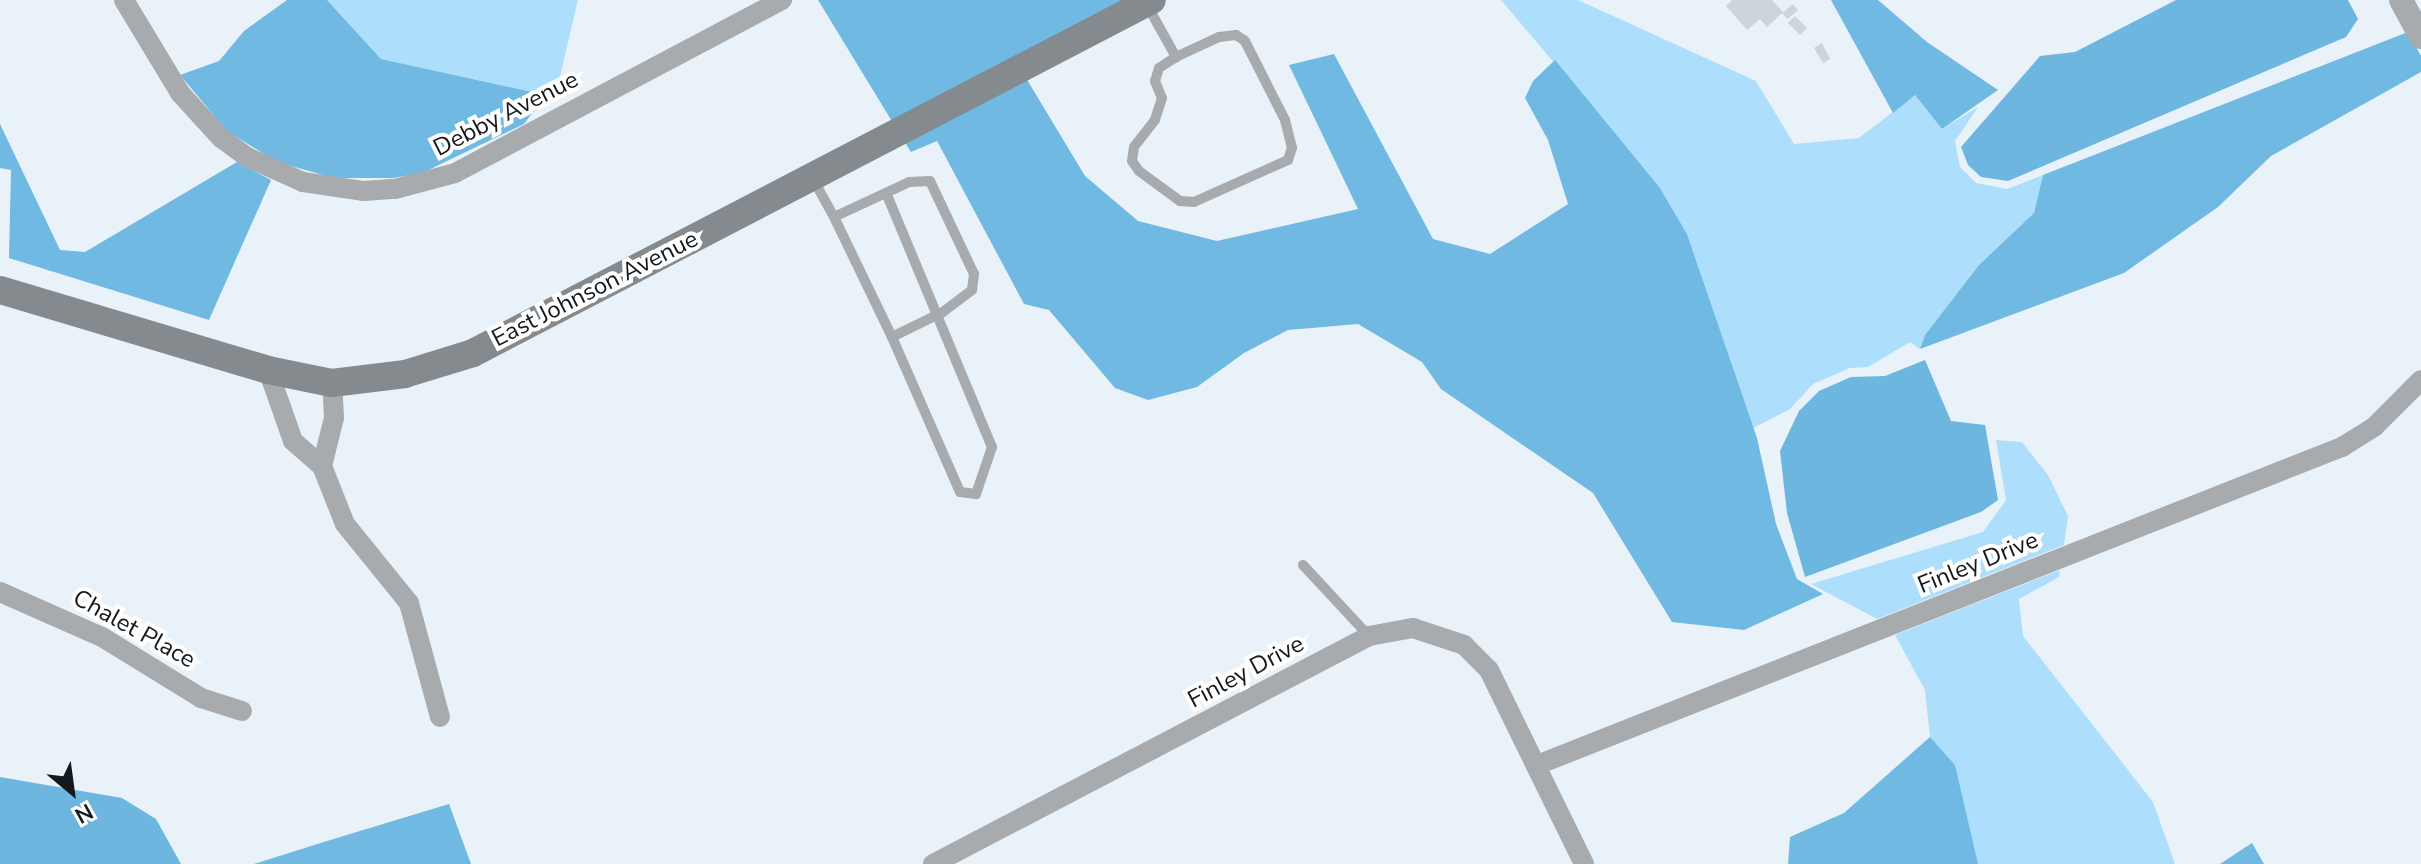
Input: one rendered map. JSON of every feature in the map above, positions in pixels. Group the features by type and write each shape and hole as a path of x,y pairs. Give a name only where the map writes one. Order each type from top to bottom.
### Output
{"main road":[{"name":"East Johnson Avenue","path":"0,290 268,370 332,383 405,374 473,353 1147,1"}],"street":[{"name":"Debby Avenue","path":"124,0 180,93 221,138 274,171 303,182 364,191 411,186 455,173 782,0"},
{"path":"2401,0 2421,37"},
{"path":"268,370 293,441 322,466 345,524 409,603 440,717"},
{"name":"Finley Drive","path":"1537,765 2342,447 2374,427 2421,380"},
{"path":"322,466 334,418 332,383"},
{"name":"Chalet Place","path":"0,592 102,637 201,698 242,711"},
{"name":"Finley Drive","path":"933,864 1369,636 1413,628 1464,645 1489,670 1584,864"}],"lane":[{"path":"1147,1 1176,57"},
{"path":"1236,35 1245,41 1285,120 1292,148 1288,160 1194,202 1180,201 1139,171 1132,161 1134,147 1155,120 1162,98 1155,81 1159,68 1176,57 1219,37 1236,35"},
{"path":"812,177 892,337 960,492 976,494 992,447 887,195"},
{"path":"834,217 887,195 909,182 930,181 974,274 972,290 892,337"},
{"path":"1303,565 1369,636"}],"shaded area":[{"path":"287,0 327,0 381,59 546,95 524,124 422,173 393,178 334,178 277,162 227,131 180,75 219,61 244,31"},
{"path":"327,0 578,0 560,76 546,95 381,59"},
{"path":"818,0 1121,0 1123,3 893,123"},
{"path":"1501,0 1578,0 1756,81 1794,144 1859,138 1915,95 1942,129 1978,107 1955,141 1960,167 1976,183 2007,189 2043,175 2034,213 1979,265 1925,335 1920,349 1910,342 1868,367 1850,368 1813,384 1790,409 1753,428 1687,234 1660,188"},
{"path":"1831,0 1878,0 1927,42 1998,90 1942,129 1915,95 1893,113"},
{"path":"2176,0 2348,0 2358,19 2346,37 2008,181 1981,177 1968,165 1961,147 2040,56 2075,52"},
{"path":"2408,32 2421,56 2421,72 2271,156 2218,207 2124,273 1920,349 1925,335 1979,265 2034,213 2043,175"},
{"path":"1334,54 1433,239 1490,254 1568,204 1548,140 1525,98 1533,81 1555,60 1660,188 1687,234 1757,438 1776,524 1797,579 1823,594 1744,630 1672,622 1593,493 1441,389 1422,362 1358,324 1288,330 1244,353 1197,387 1148,400 1115,388 1049,310 1024,304 937,141 911,152 904,141 1026,78 1085,176 1138,221 1217,241 1358,209 1289,65"},
{"path":"0,124 60,250 85,252 237,162 271,180 209,320 9,258 11,170 0,168"},
{"path":"1925,360 1951,421 1985,425 1998,500 1981,512 1805,577 1787,513 1780,451 1799,411 1819,391 1851,377 1885,376"},
{"path":"1996,440 2022,442 2048,475 2068,516 2064,545 1877,619 1811,584 1983,532 2006,500"},
{"path":"2060,570 2059,577 2019,599 2023,636 2153,802 2175,864 1978,864 1970,845 1955,766 1930,737 1925,690 1895,635"},
{"path":"1930,737 1955,765 1978,864 1788,864 1790,837 1844,813"},
{"path":"0,777 122,798 156,819 181,864 0,864"},
{"path":"449,804 471,864 254,864 327,841"},
{"path":"2252,843 2264,864 2220,864"}],"building":[{"path":"1732,0 1772,0 1783,12 1767,27 1760,19 1747,30 1726,6"},
{"path":"1793,4 1798,10 1787,19 1782,13"},
{"path":"1795,16 1807,28 1800,35 1788,23"},
{"path":"1822,43 1830,59 1823,63 1814,48"}]}
